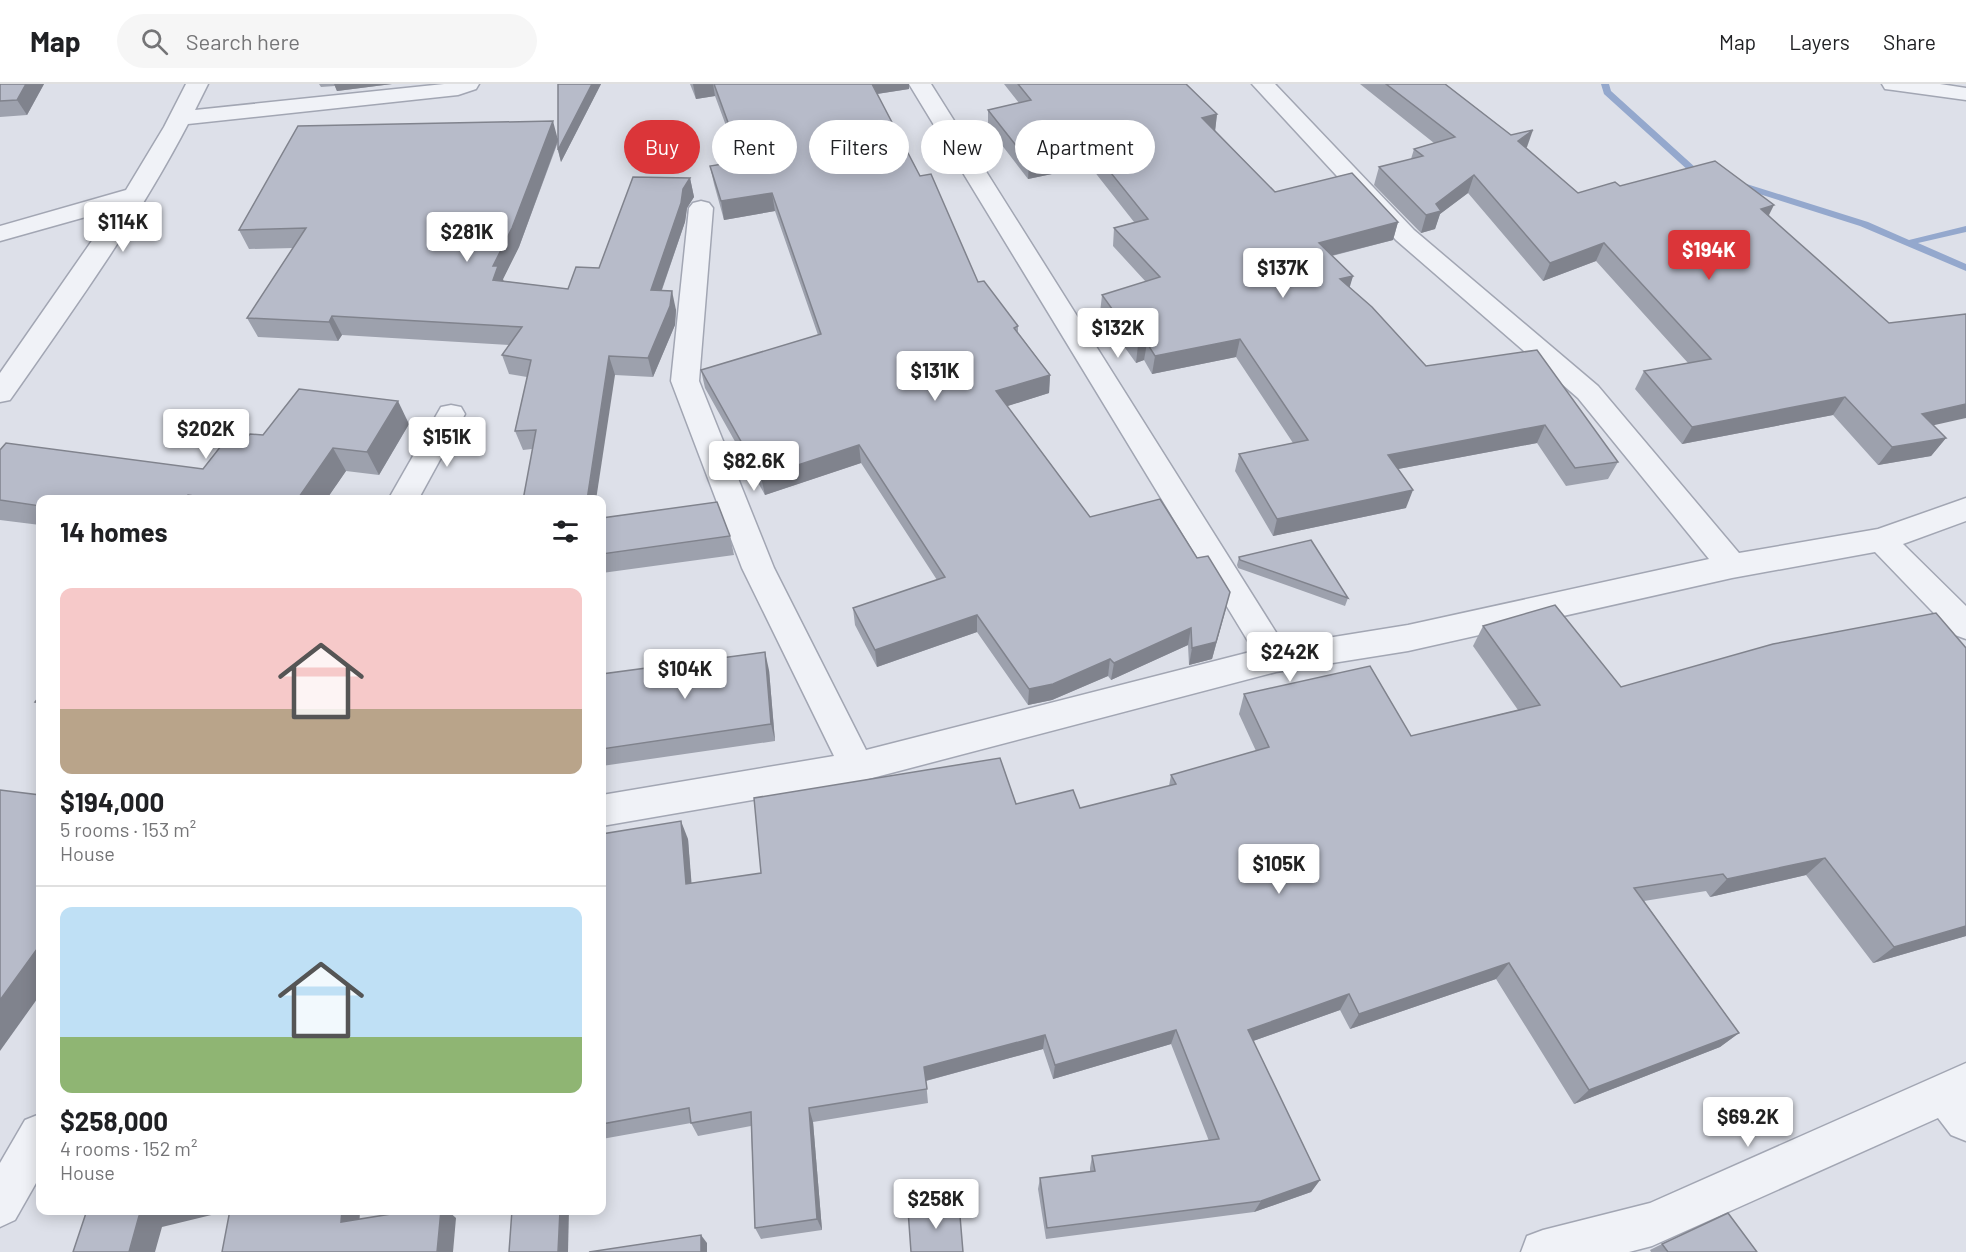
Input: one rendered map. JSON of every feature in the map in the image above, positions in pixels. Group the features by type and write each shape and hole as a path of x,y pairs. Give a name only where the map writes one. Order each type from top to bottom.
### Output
{"street":[{"path":"0,393 136,195 181,118 197,84"},
{"path":"181,118 458,89 468,84"},
{"path":"920,84 1276,659"},
{"path":"1263,84 1405,235 1588,392 1732,566"},
{"path":"1893,84 1966,94"},
{"path":"0,234 136,195"},
{"path":"700,208 690,346 685,381 758,568 857,767"},
{"path":"406,495 451,414"},
{"path":"606,810 857,767 1276,659 1408,638 1732,566 1881,540 1966,509"},
{"path":"1881,540 1966,626"},
{"path":"1544,1252 1652,1224 1959,1099"},
{"path":"0,1205 36,1143"}],"building":[{"path":"0,84 26,84 17,100 0,101"},
{"path":"558,84 592,84 558,150"},
{"path":"714,84 872,84 891,120 809,120 809,174 909,174 909,155 920,176 931,174 978,282 984,281 1018,326 1014,328 1050,375 996,391 1090,517 1160,499 1197,558 1208,556 1230,592 1216,642 1192,648 1191,628 1114,663 1110,659 1053,684 1029,689 977,615 875,650 853,608 945,577 859,445 761,477 701,370 821,334 772,193 721,201 713,174 797,174 797,120 727,120"},
{"path":"1018,84 1186,84 1217,114 1202,118 1275,192 1352,173 1398,222 1319,243 1353,276 1340,279 1372,307 1426,366 1537,350 1618,462 1575,468 1545,425 1388,455 1413,490 1277,519 1239,454 1308,440 1240,339 1155,356 1147,343 1138,345 1102,295 1160,277 1114,228 1148,219 1112,174 1155,174 1155,120 1015,120 1015,144 1003,129 1003,120 996,120 988,110 1031,100"},
{"path":"1386,84 1445,84 1511,135 1533,130 1518,141 1578,193 1615,182 1620,186 1715,161 1774,205 1761,209 1889,323 1966,314 1966,404 1922,414 1946,438 1892,447 1845,397 1692,427 1644,371 1711,359 1604,243 1550,263 1474,175 1436,204 1441,211 1426,215 1379,167 1423,156 1414,149 1455,137"},
{"path":"553,121 512,228 493,266 498,266 493,280 568,289 576,267 599,268 633,177 690,178 683,189 681,203 651,290 672,291 670,306 648,358 609,356 588,495 524,495 536,430 515,431 531,360 502,355 522,327 332,316 329,322 247,318 306,228 239,230 298,126"},
{"path":"299,389 398,401 367,452 333,448 300,495 36,495 36,505 0,500 0,450 6,443 203,469 228,437 246,439 250,434 263,435"},
{"path":"717,502 730,536 606,553 606,517"},
{"path":"1311,540 1348,598 1240,560 1239,557"},
{"path":"1555,605 1621,687 1773,644 1936,613 1966,648 1966,926 1894,947 1825,858 1727,879 1723,874 1634,888 1739,1033 1589,1090 1509,963 1359,1014 1349,994 1248,1030 1320,1180 1261,1201 1047,1228 1040,1178 1095,1171 1092,1156 1219,1139 1176,1030 1055,1065 1045,1035 924,1067 927,1089 809,1108 817,1219 755,1228 751,1112 691,1123 689,1108 606,1123 606,833 681,821 686,884 761,873 754,798 1000,758 1016,804 1073,790 1080,808 1176,784 1171,775 1269,747 1244,694 1370,666 1411,736 1540,705 1483,626"},
{"path":"765,652 771,724 606,748 606,673"},
{"path":"0,790 36,794 36,950 0,1000"},
{"path":"959,1204 963,1252 911,1252 908,1210"},
{"path":"1728,1213 1757,1252 1668,1252 1662,1244"},
{"path":"85,1215 143,1215 139,1216 129,1252 73,1252"},
{"path":"229,1215 342,1215 341,1222 385,1215 441,1215 437,1252 222,1252"},
{"path":"512,1215 560,1215 558,1252 509,1252"},
{"path":"701,1235 701,1252 589,1252"}],"waterway":[{"path":"1605,84 1607,92 1693,170 1708,175"},
{"path":"1737,184 1864,224 1908,243"},
{"path":"1908,243 1966,229"},
{"path":"1908,243 1966,268"}]}
